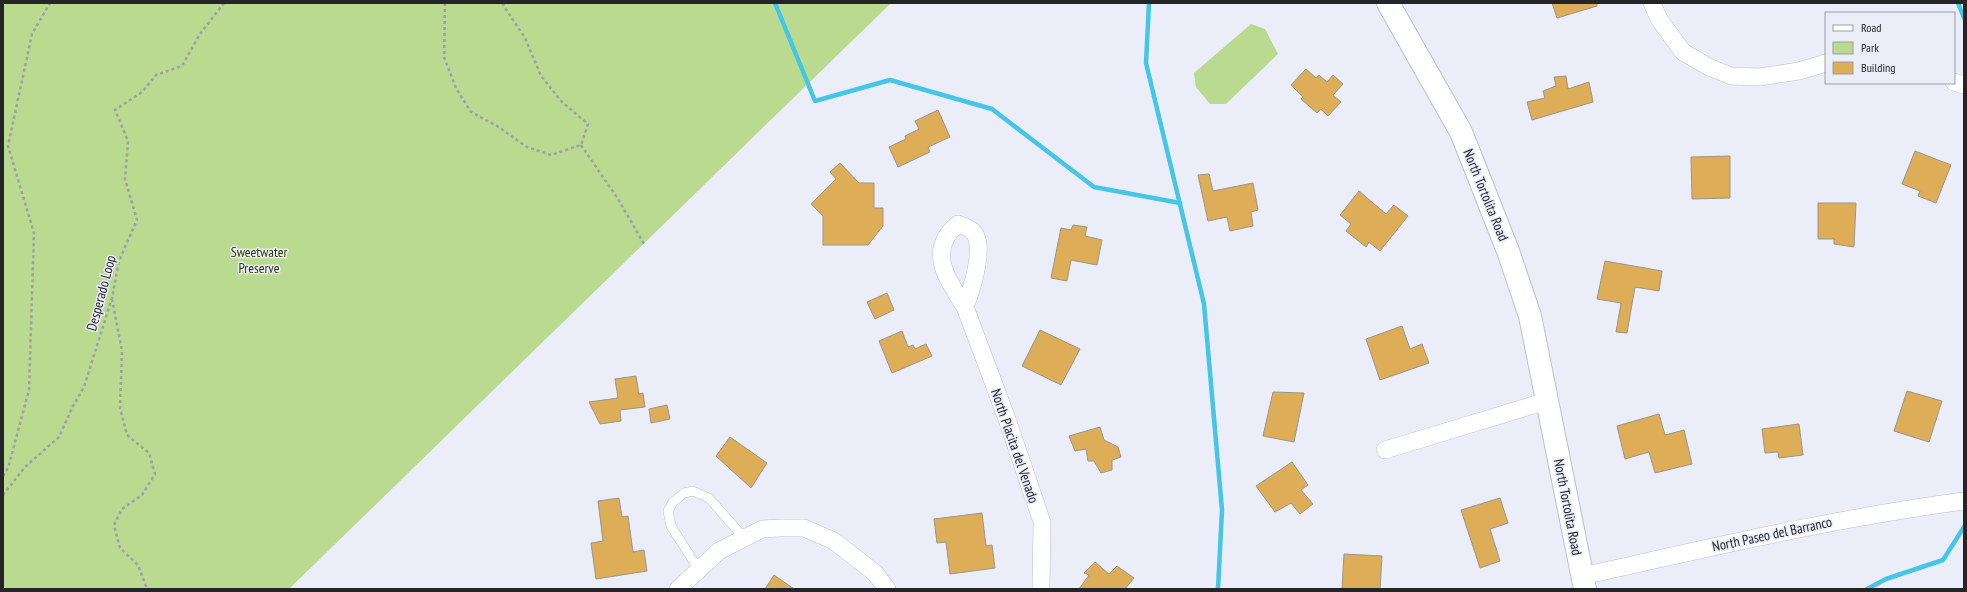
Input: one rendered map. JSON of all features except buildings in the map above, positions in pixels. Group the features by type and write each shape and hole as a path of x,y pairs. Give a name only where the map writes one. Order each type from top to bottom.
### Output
{"street":[{"name":"North Tortolita Road","path":"1388,3 1461,132 1508,251 1530,316 1584,582"},
{"path":"1652,3 1659,18 1683,52 1709,67 1732,76 1760,77 1799,71 1825,63"},
{"name":"North Placita del Venado","path":"965,307 1007,420 1042,522 1041,589"},
{"path":"1385,450 1547,401"},
{"name":"North Paseo del Barranco","path":"1584,582 1795,529 1888,511 1964,501"},
{"path":"678,589 719,551 762,529 804,528 834,541 875,573 887,589"}],"lane":[{"path":"699,570 671,526 668,511 673,502 684,493 693,491 709,498 744,538"}],"path":[{"path":"3,476 8,468 29,390 34,233 8,146 32,34 50,3"},
{"name":"Desperado Loop","path":"3,495 25,467 59,437 72,406 84,387 112,298 119,261 137,220 125,178 128,141 115,110 142,92 156,75 182,66 200,34 224,3"},
{"path":"445,3 444,57 456,88 471,112 497,126 527,147 550,156 581,145"},
{"path":"502,3 525,38 541,76 562,102 588,124 581,145"},
{"path":"581,145 618,199 644,244"},
{"path":"112,298 122,352 120,408 126,435 149,453 155,474 142,495 122,509 114,525 120,548 138,565 147,589"}],"green space":[{"name":"Sweetwater Preserve","path":"3,3 891,3 289,589 3,589"},
{"path":"1251,24 1265,29 1278,54 1226,104 1210,104 1196,87 1194,73"}],"waterway":[{"path":"775,3 815,101 890,80 992,109 1094,187 1180,203"},
{"path":"1149,3 1146,63 1204,304 1222,510 1218,589"},
{"path":"1958,3 1964,18"},
{"path":"1867,589 1886,579 1943,560 1964,527"}]}
